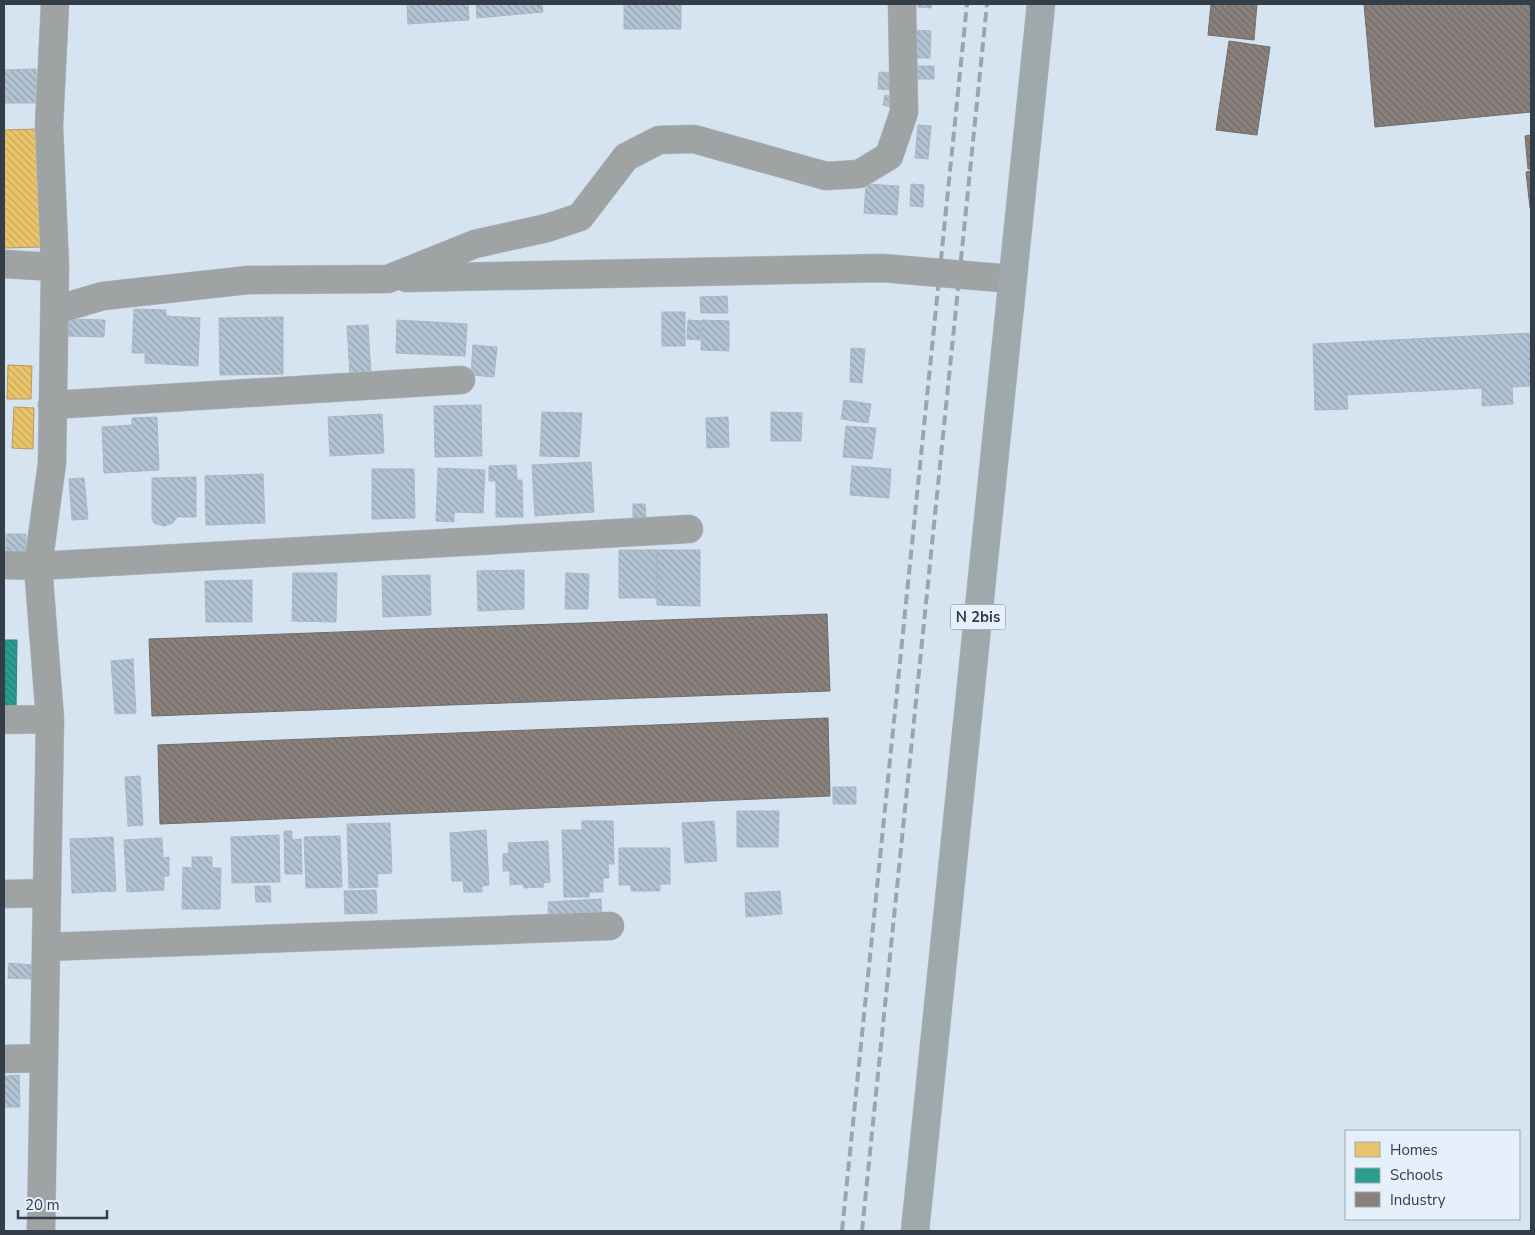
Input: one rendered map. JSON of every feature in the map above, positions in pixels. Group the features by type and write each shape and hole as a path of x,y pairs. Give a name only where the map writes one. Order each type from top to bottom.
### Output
{"main road":[{"name":"N 2bis","path":"915,1231 1041,4"}],"street":[{"path":"41,1231 50,719 38,566 52,463 56,266 49,126 56,4"},
{"path":"388,279 475,244 547,228 580,217 626,157 659,140 694,139 826,176 859,174 889,156 904,112 902,4"},
{"path":"4,264 56,266"},
{"path":"54,310 103,296 248,280 388,279 882,268 1012,279"},
{"path":"52,405 460,380"},
{"path":"4,565 38,566 689,529"},
{"path":"4,720 50,719"},
{"path":"4,894 47,893"},
{"path":"46,947 610,926"},
{"path":"4,1059 44,1058"}],"building: Homes":[{"path":"37,129 41,247 4,248 4,130"},
{"path":"8,365 32,366 31,399 7,399"},
{"path":"14,407 34,408 33,449 12,448"}],"building: Schools":[{"path":"4,640 17,640 16,709 4,709"}],"building: Industry":[{"path":"1211,4 1257,4 1254,40 1208,35"},
{"path":"1364,4 1531,4 1531,112 1375,127"},
{"path":"1229,41 1270,47 1257,135 1216,130"},
{"path":"1531,135 1531,169 1528,169 1525,136"},
{"path":"1531,171 1531,208 1530,208 1526,172"},
{"path":"827,614 830,691 152,716 149,639"},
{"path":"828,718 830,796 160,824 158,745"}],"building: Other":[{"path":"407,4 468,4 469,20 408,24"},
{"path":"476,4 542,4 543,12 477,18"},
{"path":"624,4 681,4 681,29 624,29"},
{"path":"919,4 932,4 931,8 918,7"},
{"path":"911,30 931,31 930,58 910,58"},
{"path":"911,66 934,66 934,79 911,79"},
{"path":"36,69 37,103 4,103 4,70"},
{"path":"879,72 896,73 895,90 878,89"},
{"path":"885,95 897,98 894,108 883,105"},
{"path":"918,125 931,126 928,159 915,158"},
{"path":"866,184 899,186 897,215 864,213"},
{"path":"911,184 924,185 923,207 910,206"},
{"path":"727,296 728,313 701,313 700,297"},
{"path":"134,309 166,310 166,316 200,318 198,366 145,363 145,353 132,353"},
{"path":"662,312 685,312 685,346 662,346"},
{"path":"283,317 283,374 220,375 219,318"},
{"path":"68,319 105,320 104,337 68,336"},
{"path":"397,320 467,324 465,356 396,353"},
{"path":"688,320 701,321 700,340 687,339"},
{"path":"702,320 729,321 729,351 701,350"},
{"path":"368,325 371,374 350,375 347,326"},
{"path":"1531,333 1531,386 1512,387 1513,404 1482,406 1482,388 1347,395 1348,409 1315,410 1313,344"},
{"path":"473,345 497,347 494,377 471,375"},
{"path":"851,348 865,349 862,383 850,382"},
{"path":"844,400 871,404 868,423 841,419"},
{"path":"481,405 482,456 435,457 434,406"},
{"path":"542,412 582,413 579,457 540,456"},
{"path":"771,412 802,413 801,441 771,441"},
{"path":"382,414 384,453 330,456 328,417"},
{"path":"157,417 159,470 104,473 102,427 132,425 132,418"},
{"path":"728,417 729,447 707,448 706,418"},
{"path":"846,426 876,428 872,459 843,457"},
{"path":"591,462 594,512 535,516 532,465"},
{"path":"516,465 517,480 522,480 523,517 496,517 496,481 489,481 489,466"},
{"path":"852,466 891,469 889,498 850,495"},
{"path":"438,468 485,470 483,513 454,512 454,522 436,521"},
{"path":"372,469 414,469 415,518 372,519"},
{"path":"263,474 265,523 206,525 205,476"},
{"path":"196,477 196,517 177,517 173,523 164,526 154,523 152,518 152,478"},
{"path":"84,478 88,519 72,520 69,479"},
{"path":"633,504 645,504 646,518 633,518"},
{"path":"6,534 26,534 26,554 6,554"},
{"path":"619,550 657,550 657,598 619,598"},
{"path":"657,550 700,550 700,606 657,605"},
{"path":"524,570 524,609 478,611 477,571"},
{"path":"293,573 337,573 336,622 292,621"},
{"path":"566,573 589,574 588,609 565,609"},
{"path":"430,575 431,615 383,617 382,576"},
{"path":"252,580 252,622 206,622 205,581"},
{"path":"133,659 136,713 115,714 111,661"},
{"path":"140,776 143,825 128,826 125,777"},
{"path":"833,787 856,787 856,804 833,804"},
{"path":"737,811 779,811 778,847 737,847"},
{"path":"582,821 613,821 614,864 608,864 609,878 603,878 603,892 589,892 589,897 564,897 562,830 582,830"},
{"path":"714,821 717,861 685,863 682,823"},
{"path":"390,823 392,873 377,874 378,887 349,888 347,824"},
{"path":"486,830 489,885 482,886 482,892 464,892 463,881 452,881 450,833"},
{"path":"284,831 292,831 292,840 301,839 302,874 285,874"},
{"path":"279,835 280,882 232,883 231,837"},
{"path":"340,836 342,887 306,888 304,837"},
{"path":"113,837 116,891 72,893 70,839"},
{"path":"162,838 163,858 169,857 169,876 164,876 164,890 127,892 124,840"},
{"path":"548,841 550,882 543,883 544,887 524,888 523,884 510,885 510,871 503,871 503,854 509,853 508,843"},
{"path":"619,848 670,848 670,884 660,884 660,891 631,891 631,885 619,885"},
{"path":"192,857 212,857 212,868 221,868 220,909 182,909 183,867 192,868"},
{"path":"255,886 270,886 271,902 256,902"},
{"path":"376,890 377,913 345,914 344,891"},
{"path":"780,891 782,914 746,917 745,893"},
{"path":"601,899 602,925 549,928 548,902"},
{"path":"9,963 32,965 31,979 8,978"},
{"path":"19,1075 20,1107 4,1107 4,1076"}],"railway":[{"path":"842,1231 967,4"},
{"path":"862,1231 987,4"}]}
